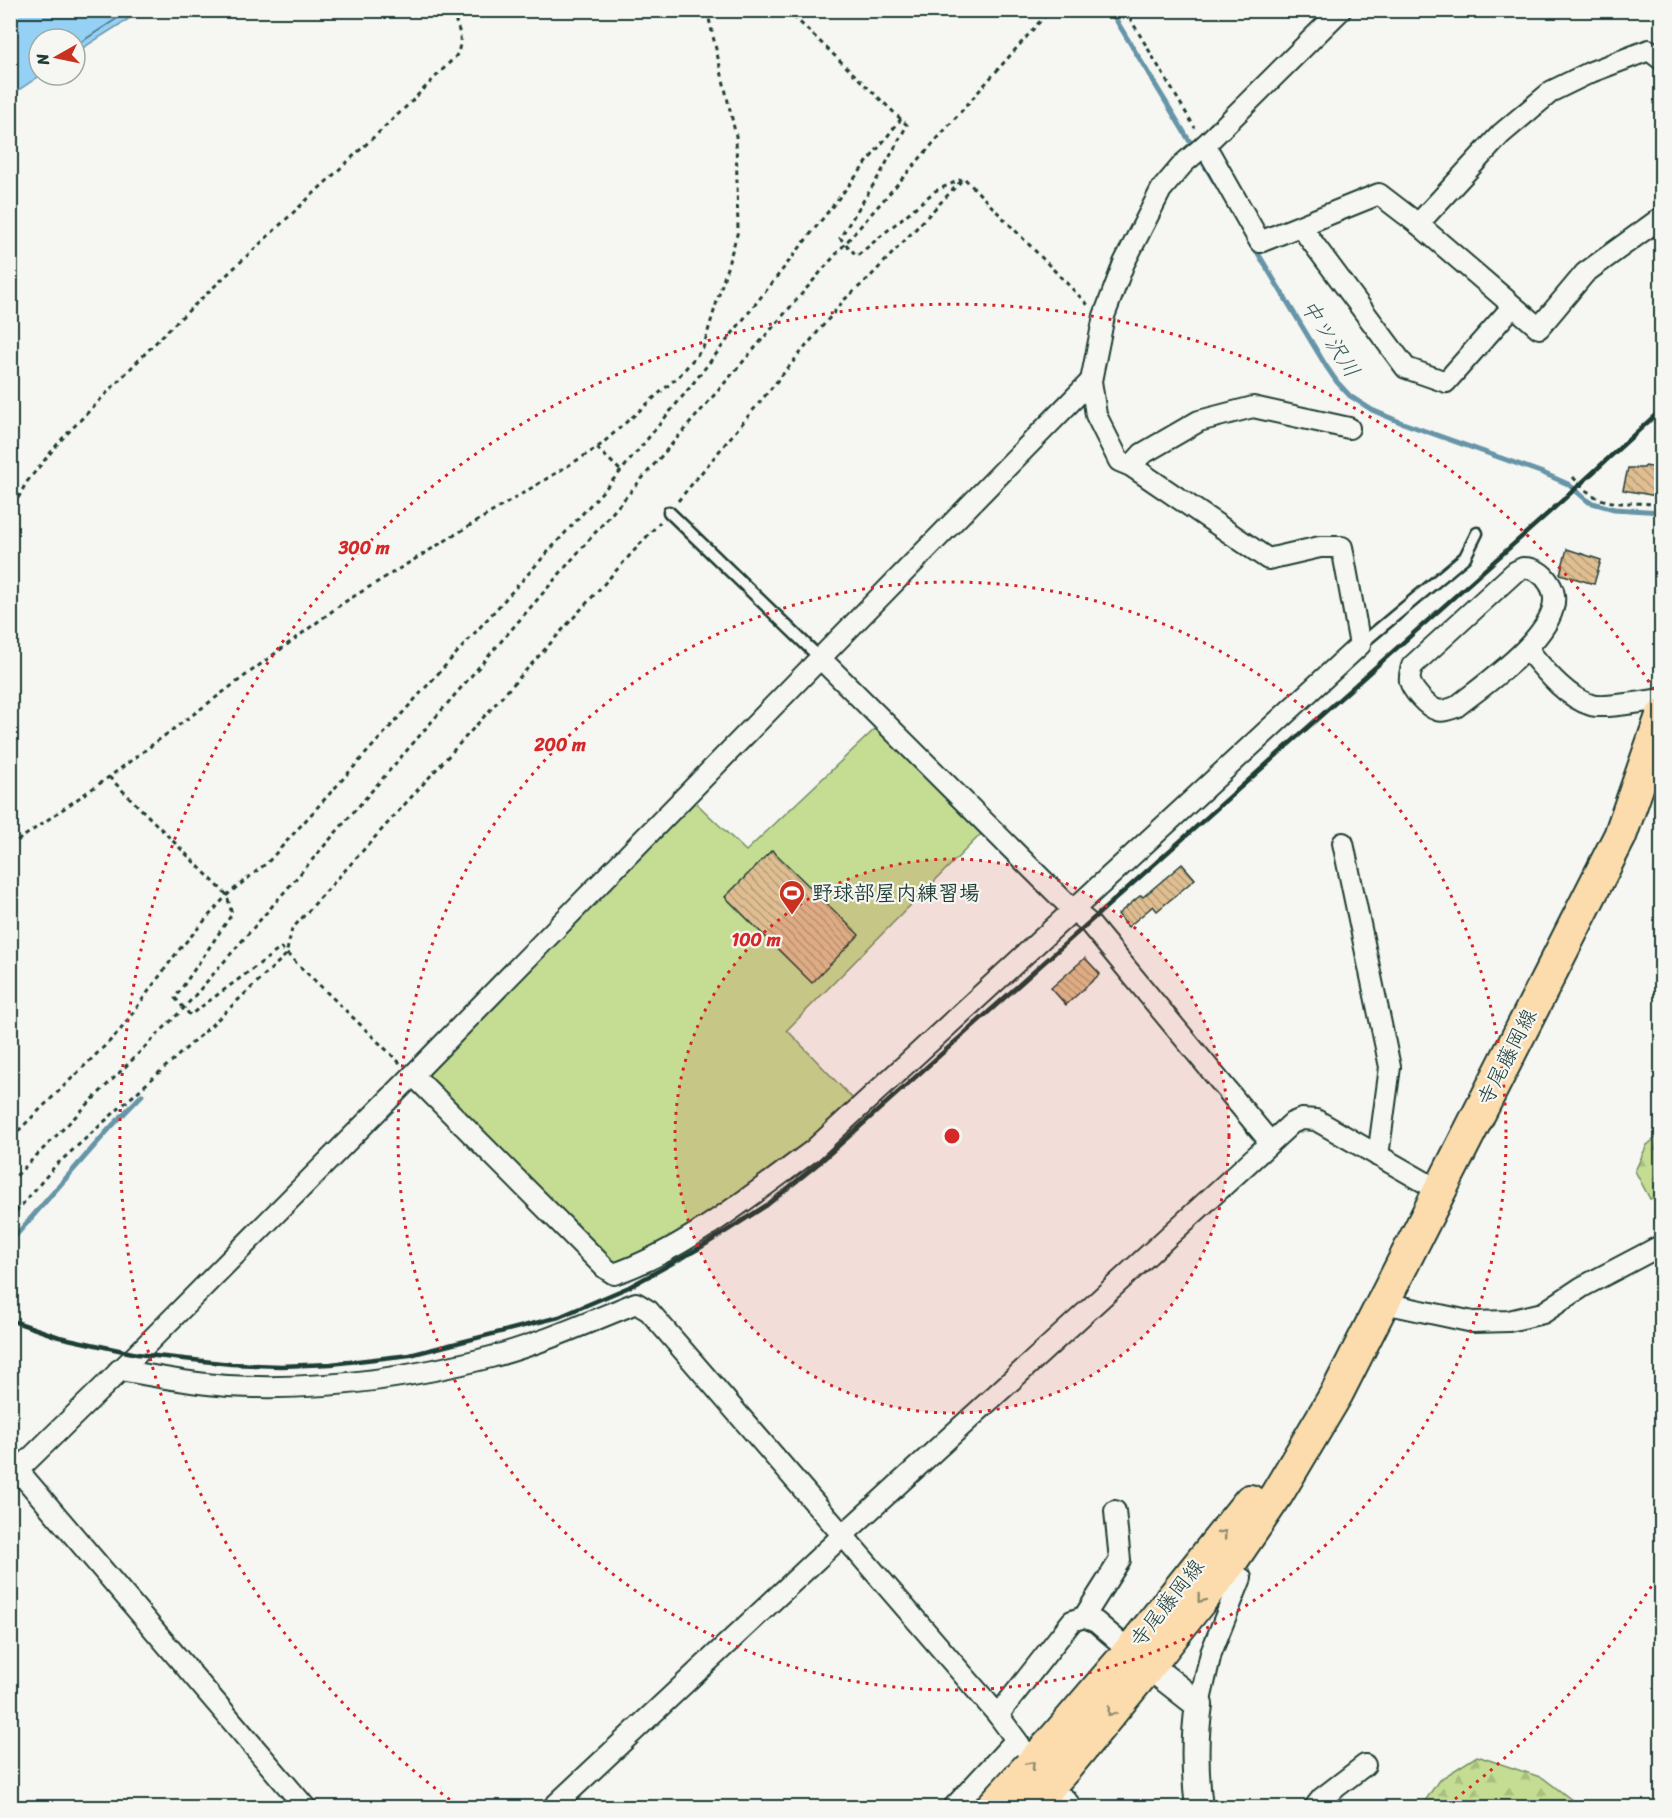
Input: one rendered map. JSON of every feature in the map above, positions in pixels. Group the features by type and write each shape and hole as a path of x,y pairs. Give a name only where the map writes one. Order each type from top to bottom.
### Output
{"main road":[{"name":"寺尾藤岡線","path":"991,1808 1052,1743 1139,1659 1245,1541 1288,1477 1337,1393 1384,1303 1620,836 1661,718"},
{"name":"寺尾藤岡線","path":"1029,1808 1065,1768 1139,1659"}],"street":[{"path":"413,1075 605,1268 614,1274 673,1246 740,1204 812,1150 1360,645 1342,547 1320,547 1268,559 1131,466 1119,461 1096,415 1091,381 1104,316 1124,263 1161,190 1184,163 1341,10"},
{"path":"1418,224 1501,134 1552,91 1592,72 1649,50 1662,60"},
{"path":"1205,145 1260,242 1379,194 1418,224 1539,328 1585,273 1662,218"},
{"path":"1301,227 1406,368 1446,382 1513,306"},
{"path":"306,1808 13,1470 119,1371 413,1075 1091,381"},
{"path":"1131,466 1142,454 1199,421 1253,407 1349,428"},
{"path":"1531,568 1542,573 1551,585 1553,598 1551,614 1546,627 1527,649 1456,707 1447,710 1438,710 1429,705 1412,687 1410,680 1412,666 1515,572 1531,568"},
{"path":"1527,649 1563,689 1591,705 1662,699"},
{"path":"821,659 1073,910 1089,923 1270,1142"},
{"path":"1343,843 1390,1067 1378,1156"},
{"path":"552,1808 843,1536 1292,1123 1302,1119 1316,1120 1440,1191"},
{"path":"1384,1303 1473,1322 1509,1321 1543,1313 1582,1287 1662,1245"},
{"path":"119,1371 226,1386 280,1387 334,1384 412,1374 492,1357 566,1332 636,1303 649,1311 998,1715 1018,1743 953,1808"},
{"path":"998,1715 1072,1621 1084,1617 1120,1560 1115,1511"},
{"path":"1199,1808 1197,1722 1199,1705 1211,1653 1241,1578"},
{"path":"1084,1617 1096,1622 1139,1659 1199,1705"},
{"path":"1314,1808 1322,1798 1365,1766"}],"lane":[{"path":"669,512 821,659"},
{"path":"1360,645 1465,557 1477,534"}],"path":[{"path":"10,514 26,483 60,441 169,329 408,105 456,56 461,47 460,32 451,10"},
{"path":"10,846 109,777 343,603 597,448 680,375 703,348 738,231 736,136 707,10"},
{"path":"787,10 907,125 882,171 840,238 844,245 857,256 935,191 964,178"},
{"path":"10,1182 184,1008 1050,10"},
{"path":"1125,10 1205,145"},
{"path":"18,1131 118,1033 178,951 227,895 268,862 621,471 687,391 901,119"},
{"path":"964,178 1088,305 1104,316"},
{"path":"10,1219 56,1165 286,955 292,929 669,512 845,299 869,278 964,178"},
{"path":"597,448 621,471"},
{"path":"1573,477 1589,494 1615,504 1662,505"},
{"path":"109,777 227,895 232,914 175,998 190,1015 280,948 413,1075"}],"green space":[{"path":"877,727 984,831 787,1030 853,1099 795,1157 717,1213 624,1263 615,1265 423,1073 694,801 746,851"},
{"path":"1661,1134 1661,1195 1650,1199 1635,1171 1647,1145"},
{"path":"1477,1756 1543,1778 1581,1807 1421,1807 1439,1780"}],"water":[{"path":"11,10 141,10 87,45 87,27 27,27 27,84 11,95"}],"building":[{"path":"1645,466 1662,469 1662,497 1623,490 1628,468 1644,468"},
{"path":"1567,549 1601,560 1594,584 1560,574"},
{"name":"野球部屋内練習場","path":"772,850 859,935 812,983 725,897"},
{"path":"1182,864 1195,879 1157,911 1153,906 1128,927 1118,914 1141,895 1143,897"},
{"path":"1085,958 1100,974 1066,1005 1051,988"}],"waterway":[{"name":"中ツ沢川","path":"1110,10 1215,183"},
{"name":"中ツ沢川","path":"1253,245 1326,366 1350,396 1372,410 1400,422 1568,484 1589,502 1614,509 1662,512"},
{"path":"10,1242 142,1095"}],"railway":[{"path":"10,1320 59,1337 137,1354 231,1364 281,1366 331,1364 410,1355 559,1317 629,1287 698,1249 767,1205 819,1163 1563,500 1662,409"}],"place":[{"name":"野球部屋内練習場","path":"792,916"}]}
